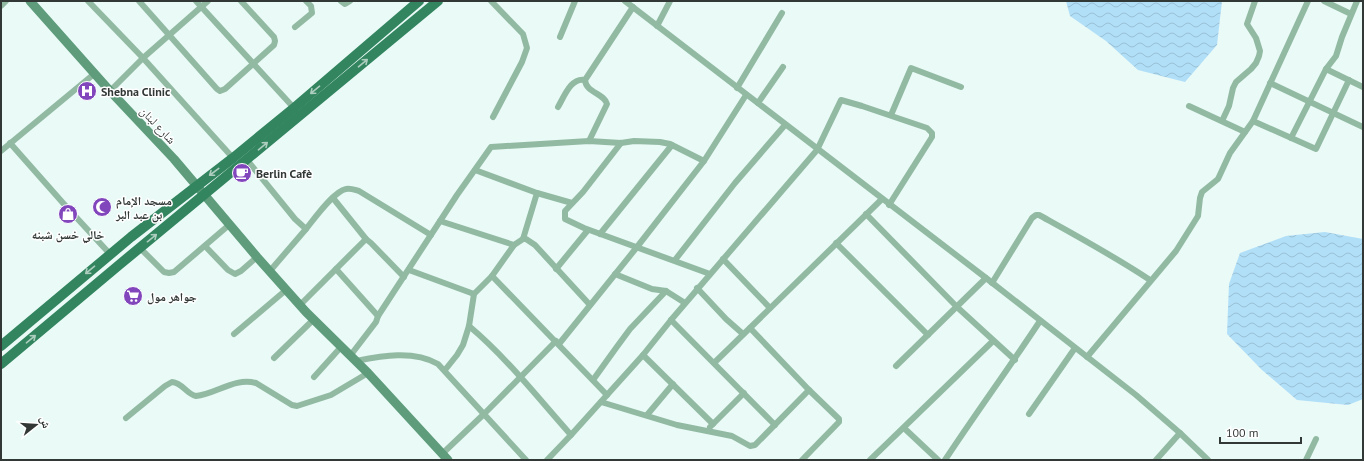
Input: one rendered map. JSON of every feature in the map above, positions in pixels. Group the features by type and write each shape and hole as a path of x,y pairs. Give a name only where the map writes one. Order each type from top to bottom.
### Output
{"main road":[{"path":"2,342 294,108 419,1"},
{"path":"1,364 438,1"}],"street":[{"path":"1,6 6,1"},
{"name":"شارع لبنان","path":"30,1 94,74 205,194 256,257 313,320 368,373 445,457"},
{"path":"88,1 143,58 232,158"},
{"path":"139,1 220,91 225,89 274,45 275,41 274,37 241,1"},
{"path":"196,1 294,108"},
{"path":"110,91 143,58 208,1"},
{"path":"295,27 312,13 311,6 306,1"},
{"path":"341,1 345,4 350,1"},
{"path":"491,1 523,34 527,48 522,62 493,117"},
{"path":"560,37 575,1"},
{"path":"624,1 1087,357 1180,433 1208,460"},
{"path":"657,26 670,1"},
{"path":"1222,121 1229,106 1236,82 1251,69 1259,56 1260,51 1256,38 1246,24 1255,1"},
{"path":"1087,357 1130,307 1150,280 1176,251 1198,216 1202,192 1218,179 1230,153 1253,121 1308,1"},
{"path":"1324,1 1351,14"},
{"path":"1291,138 1326,69 1336,56 1357,1"},
{"path":"584,80 633,7"},
{"path":"738,88 782,13"},
{"path":"758,103 783,67"},
{"path":"891,115 910,69 961,87"},
{"path":"1326,69 1363,87"},
{"path":"1,151 94,74"},
{"path":"558,107 574,82 580,79 584,80"},
{"path":"584,80 590,89 607,102 589,141"},
{"path":"1253,121 1316,149 1349,80"},
{"path":"1270,83 1363,127"},
{"path":"445,457 520,377 557,342 590,305 704,161 746,95"},
{"path":"547,460 643,355 685,303 817,150 841,100 891,115 927,128 932,133 932,137 889,205"},
{"path":"1189,106 1245,132"},
{"path":"675,260 735,183 785,125"},
{"path":"353,358 376,322 378,316 440,221 489,149 494,146 589,141 621,143 634,141 660,142 672,145 704,161"},
{"path":"10,143 110,254"},
{"path":"621,143 583,192 565,211 565,219 588,230 675,260 710,274"},
{"path":"600,234 672,145"},
{"path":"247,160 295,219 306,229"},
{"path":"475,170 537,193 572,203"},
{"path":"270,272 333,198 345,189 359,191 431,235"},
{"path":"445,370 463,345 469,326 474,294 492,276 514,245 523,239 537,193"},
{"path":"333,198 366,239 404,277"},
{"path":"714,363 882,199"},
{"path":"866,214 957,307 993,342 1015,360"},
{"path":"992,283 1032,218 1036,215 1039,215 1120,260 1150,280"},
{"path":"440,221 514,245"},
{"path":"140,248 164,272 174,272 229,225"},
{"path":"556,269 588,230"},
{"path":"300,305 366,239"},
{"path":"523,239 526,239 535,246 590,305"},
{"path":"836,243 928,335"},
{"path":"205,246 228,270 235,274 241,271 256,257"},
{"path":"723,259 770,308"},
{"path":"336,269 378,316"},
{"path":"409,270 474,294"},
{"path":"615,274 652,289 666,291 685,303"},
{"path":"492,276 607,394"},
{"path":"896,366 986,278"},
{"path":"698,288 726,319 743,334"},
{"path":"234,334 286,290"},
{"path":"593,380 630,329 666,291"},
{"path":"274,358 313,320"},
{"path":"671,320 775,425"},
{"path":"945,460 971,419 1015,360 1040,321"},
{"path":"469,326 485,340 520,377 571,435"},
{"path":"750,328 839,421 802,460"},
{"path":"871,460 993,342"},
{"path":"314,377 341,347"},
{"path":"1029,414 1075,348"},
{"path":"353,358 397,355 416,356 438,364 526,460"},
{"path":"643,355 713,424"},
{"path":"126,418 172,382 180,384 191,394 196,396 234,384 250,381 256,383 292,405 297,406 331,395 368,373"},
{"path":"647,415 673,384"},
{"path":"601,402 676,425 732,436 749,446 752,446 809,390"},
{"path":"706,432 744,392"},
{"path":"904,428 938,460"},
{"path":"1158,459 1180,433"},
{"path":"1306,460 1316,439"}],"water":[{"path":"1066,1 1222,1 1217,45 1185,82 1138,70 1106,41 1070,16"},
{"path":"1325,232 1363,239 1363,399 1348,405 1297,400 1262,370 1227,334 1229,284 1240,253 1286,236"}],"place":[{"name":"Shebna Clinic","path":"87,91"},
{"name":"Berlin Cafè","path":"242,173"},
{"name":"مسجد الإمام بن عبد البر","path":"102,207"},
{"name":"خالي خسن شبنه","path":"68,214"},
{"name":"جواهر مول","path":"133,296"}]}
